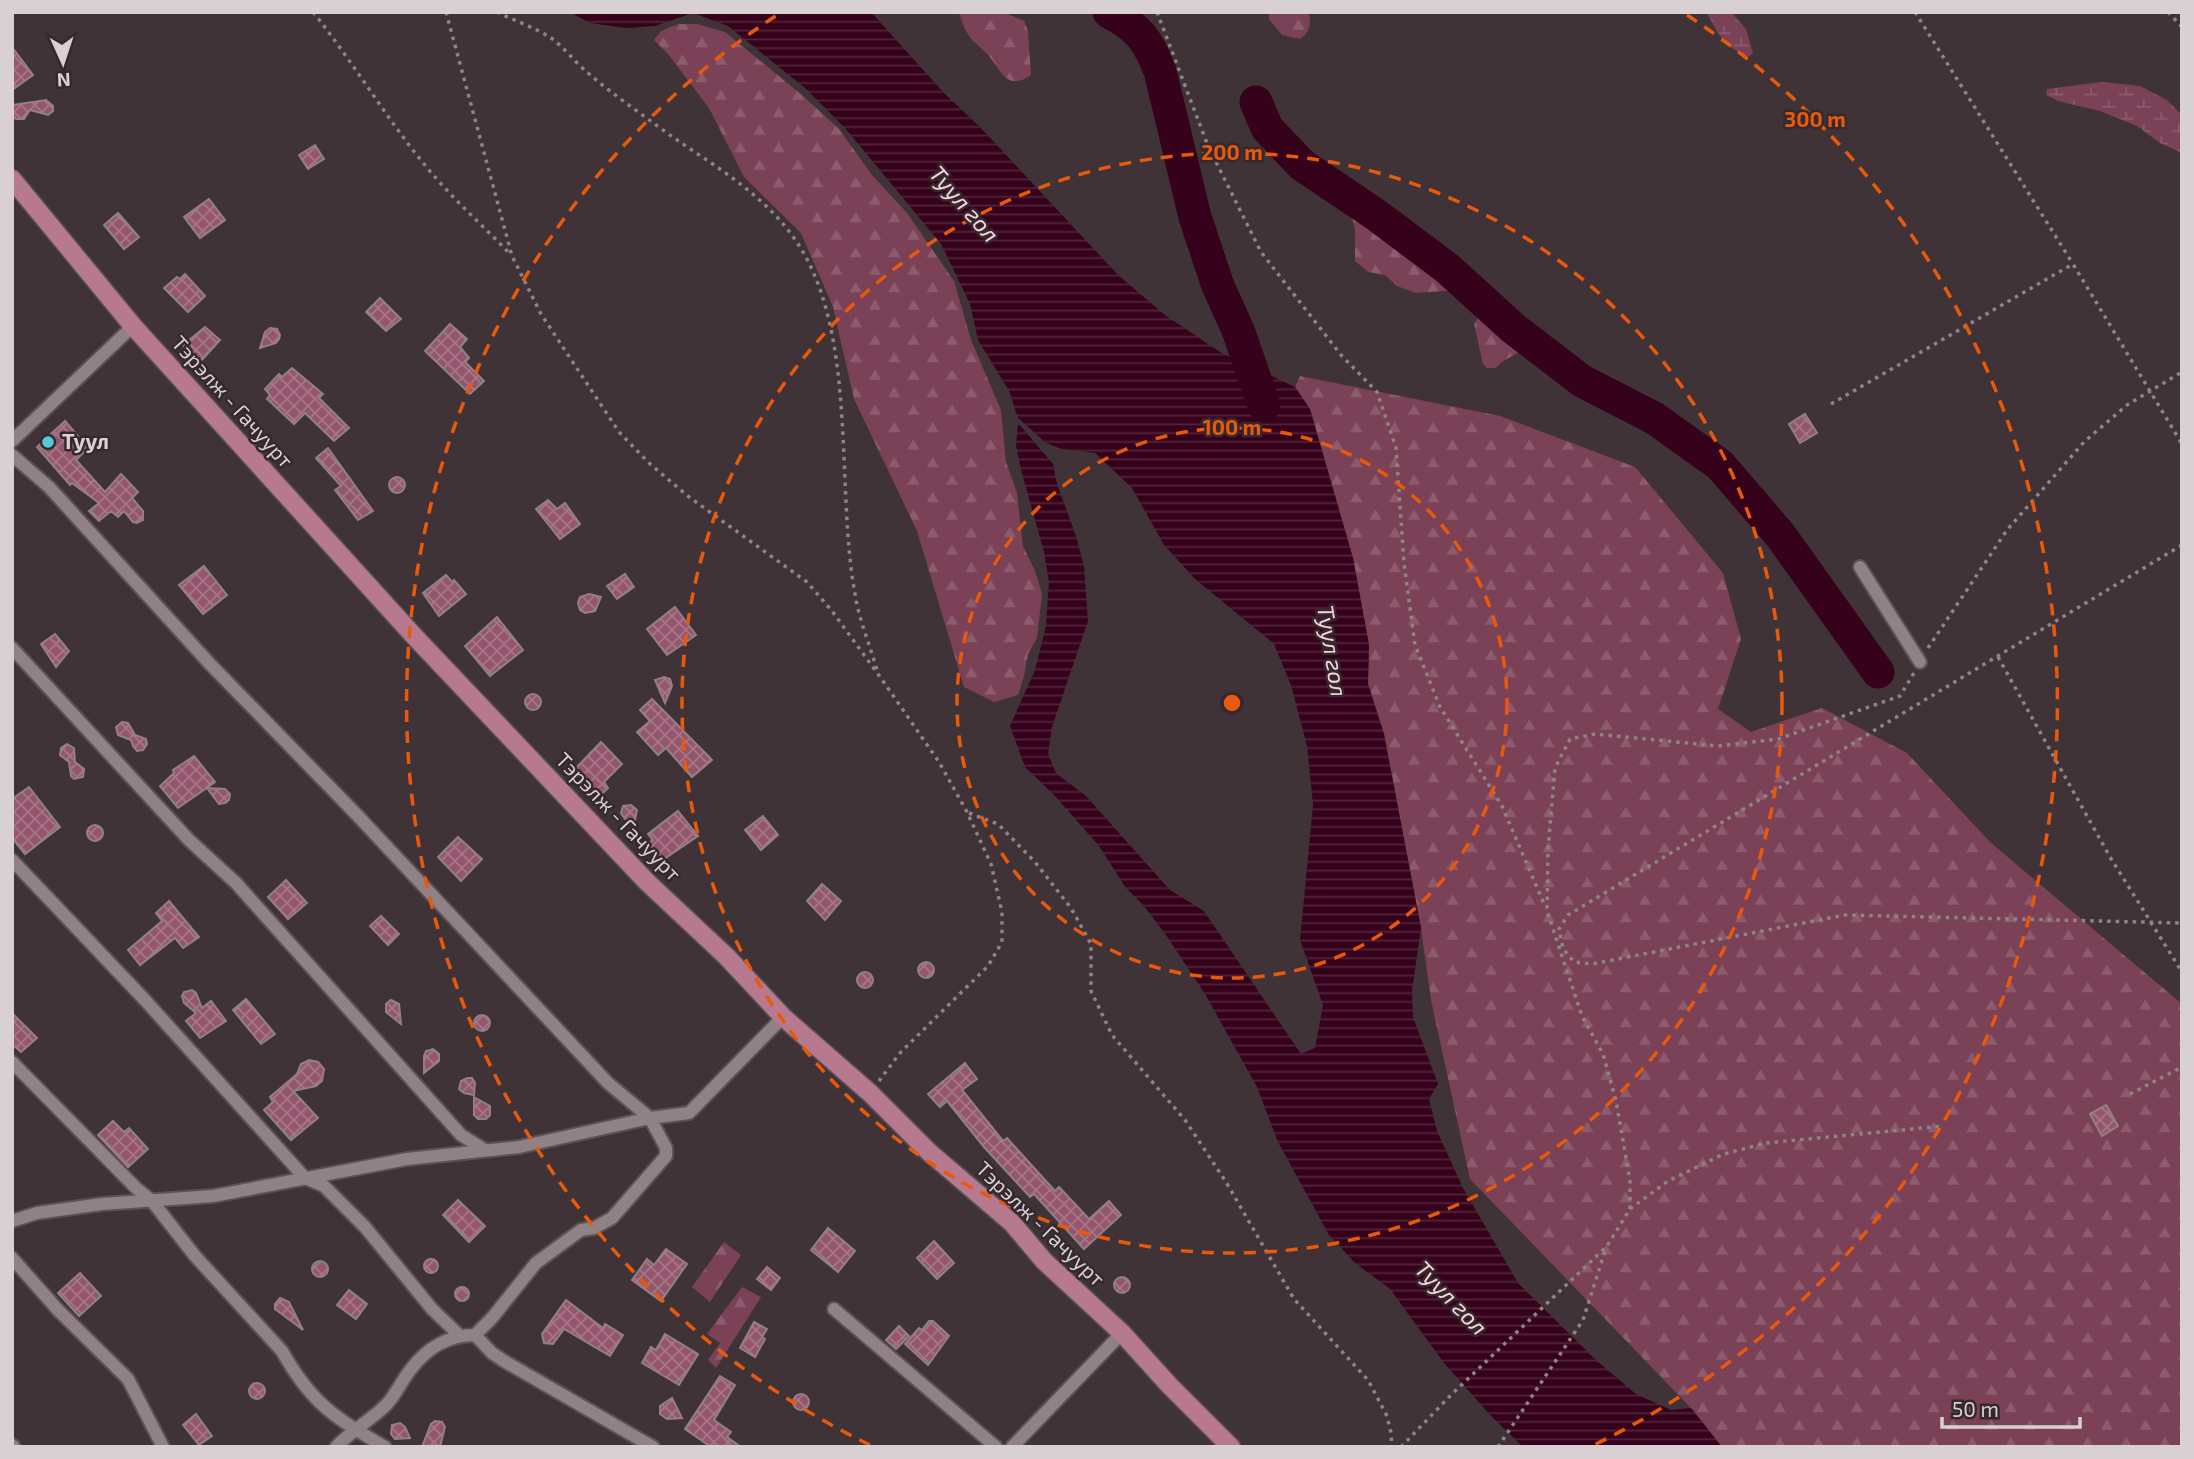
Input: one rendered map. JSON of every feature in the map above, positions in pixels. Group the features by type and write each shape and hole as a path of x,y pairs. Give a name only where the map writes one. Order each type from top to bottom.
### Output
{"main road":[{"name":"Тэрэлж - Гачуурт","path":"12,178 133,326 414,636 647,882 727,957 783,1017 870,1093 929,1153 1012,1223 1044,1261 1122,1333 1231,1447"}],"street":[{"path":"12,441 133,326"},
{"path":"12,455 49,487 209,663 358,816 608,1083 650,1118 666,1148 666,1156 612,1218 594,1228 581,1230 536,1264 475,1335 459,1335 439,1343 412,1366 387,1404 354,1429 336,1447"},
{"path":"1860,567 1920,662"},
{"path":"12,648 189,840 245,893 461,1135 485,1150"},
{"path":"12,860 144,999 305,1178 324,1186 365,1227 432,1309 459,1335"},
{"path":"12,1221 37,1213 89,1206 213,1196 407,1159 519,1147 650,1118 689,1113 783,1017"},
{"path":"12,1062 152,1201 195,1256 282,1352 321,1407 385,1447"},
{"path":"12,1258 58,1310 128,1380 163,1447"},
{"path":"834,1309 996,1447"},
{"path":"1012,1447 1122,1333"},
{"path":"475,1335 492,1353 653,1447"}],"path":[{"path":"313,12 441,184 512,256"},
{"path":"446,12 512,256 541,314 619,432 649,463 688,497 807,582 832,611 939,762 967,812 991,864 1002,912 1002,942 988,966 900,1053 870,1093"},
{"path":"497,12 553,40 589,74 638,112 691,151 727,173 761,201 794,238 814,273 828,320 838,375 844,485 855,595 878,674"},
{"path":"1157,12 1208,146 1261,252 1341,355 1377,391 1396,448 1404,563 1415,645 1440,707 1502,806 1547,911 1582,1016 1603,1054 1616,1101 1628,1167 1630,1209"},
{"path":"1915,12 2182,444"},
{"path":"2168,12 2182,27"},
{"path":"1831,404 2073,264"},
{"path":"1547,911 1548,849 1555,768 1570,739 1595,734 1718,746 1777,739 1900,696 2007,530 2084,442 2127,405 2182,372"},
{"path":"2182,545 1568,915 1559,929 1563,949 1574,962 1592,964 1845,915 2182,923"},
{"path":"1998,657 2110,857 2182,972"},
{"path":"967,812 998,824 1035,862 1071,908 1091,944 1091,992 1112,1035 1185,1120 1226,1182 1294,1299 1368,1380 1387,1416 1392,1447"},
{"path":"2130,1094 2182,1067"},
{"path":"1498,1447 1583,1320 1607,1246 1630,1209 1668,1181 1734,1152 1766,1143 1943,1126"},
{"path":"1401,1447 1451,1395 1607,1246"}],"green space":[{"path":"959,12 1003,12 1024,21 1028,31 1031,75 1015,81 1004,76 969,36"},
{"path":"1269,12 1308,12 1308,30 1300,39 1282,35 1269,19"},
{"path":"1707,12 1731,12 1746,29 1753,54 1747,57 1727,44"},
{"path":"678,24 697,24 725,32 839,129 872,175 907,213 954,281 971,340 1001,410 1006,462 1017,493 1023,546 1042,594 1037,638 1028,654 1018,695 994,702 964,687 917,531 854,399 833,307 801,233 744,177 709,108 654,40 661,31"},
{"path":"2101,82 2140,86 2167,100 2182,115 2182,153 2160,143 2137,126 2100,111 2058,101 2046,95 2047,89"},
{"path":"1360,185 1397,210 1417,235 1461,261 1465,269 1464,278 1457,290 1416,293 1397,286 1385,275 1368,272 1355,261 1355,229 1349,207 1350,188"},
{"path":"1480,315 1504,327 1523,348 1496,368 1487,368 1483,364 1474,324"},
{"path":"1300,376 1500,416 1635,467 1723,573 1741,639 1718,709 1751,732 1822,708 1907,753 1990,842 2182,1004 2182,1447 1722,1447 1691,1408 1470,1179 1431,1000 1421,928 1384,734 1368,684 1369,645 1353,558 1310,409 1295,387"},
{"path":"724,1242 741,1255 710,1302 692,1287"},
{"path":"742,1287 761,1297 716,1368 708,1360 720,1343 707,1334"}],"water":[{"name":"Туул гол","path":"569,12 871,12 944,93 981,128 1118,275 1165,315 1220,352 1295,387 1310,409 1353,558 1369,645 1368,684 1384,734 1421,928 1412,991 1413,1017 1438,1084 1429,1099 1437,1131 1463,1188 1518,1283 1597,1361 1636,1394 1671,1410 1691,1408 1722,1447 1523,1447 1444,1363 1390,1289 1355,1263 1329,1235 1278,1142 1257,1087 1205,994 1166,935 1126,888 1099,846 1025,767 1010,726 1035,670 1046,626 1049,582 1044,552 1016,446 1018,423 1053,464 1084,566 1088,621 1052,727 1048,754 1056,773 1086,796 1170,890 1204,911 1301,1054 1315,1048 1323,1005 1300,940 1313,805 1307,746 1291,685 1274,644 1195,579 1164,545 1132,488 1095,453 1062,449 1046,443 1018,418 1009,391 978,340 970,304 941,244 845,128 805,88 728,26 693,13 655,26 626,28 590,23"}],"building":[{"path":"12,47 33,75 12,90"},
{"path":"46,100 53,106 53,111 48,115 30,110 24,119 16,119 13,116 12,105"},
{"path":"315,145 324,159 308,169 299,155"},
{"path":"209,199 225,220 200,238 184,217"},
{"path":"118,213 139,237 124,249 104,225"},
{"path":"185,274 205,296 188,312 164,288"},
{"path":"380,298 401,319 386,331 366,312"},
{"path":"450,324 467,339 460,347 469,358 465,362 484,381 470,394 425,351"},
{"path":"205,327 220,340 200,362 183,345"},
{"path":"270,328 277,329 279,339 276,343 260,348 265,332"},
{"path":"292,368 323,394 319,398 349,428 334,441 305,413 294,424 267,399 270,395 265,389 279,374 282,377"},
{"path":"1805,414 1817,433 1800,443 1789,424"},
{"path":"65,421 88,448 76,460 105,492 121,474 138,492 132,498 143,511 143,520 133,522 124,511 118,517 111,511 99,521 89,511 99,503 72,483 70,485 37,447"},
{"path":"328,448 373,511 358,520 335,490 341,486 316,458"},
{"path":"397,477 405,485 397,493 389,485"},
{"path":"548,500 557,509 565,503 580,524 560,539 536,509"},
{"path":"204,566 227,595 203,614 179,585"},
{"path":"625,574 634,587 617,599 607,586"},
{"path":"446,575 466,594 439,616 423,593"},
{"path":"589,594 601,597 595,611 585,613 580,610 578,603 580,597"},
{"path":"675,607 696,635 667,655 647,629"},
{"path":"497,617 523,650 490,676 465,646"},
{"path":"55,634 69,651 56,667 41,644"},
{"path":"664,677 670,679 672,686 665,703 655,680"},
{"path":"533,694 541,702 533,710 525,702"},
{"path":"652,699 712,760 692,777 666,748 658,755 637,732 650,721 640,710"},
{"path":"122,722 128,723 135,735 146,739 147,744 143,750 137,751 131,740 118,735 116,727"},
{"path":"601,742 622,764 604,782 608,788 596,799 574,770"},
{"path":"67,744 74,748 75,762 84,769 83,777 74,779 69,762 60,755 61,748"},
{"path":"194,756 215,782 178,808 160,786 174,773 173,770"},
{"path":"29,787 60,827 25,854 12,838 12,799"},
{"path":"207,788 225,789 230,794 229,800 219,804"},
{"path":"631,805 637,810 635,820 625,819 621,813 623,806"},
{"path":"678,811 698,836 658,863 646,845 653,840 648,834"},
{"path":"763,816 778,835 761,850 745,830"},
{"path":"95,825 103,833 95,841 87,833"},
{"path":"458,837 482,859 461,881 438,857"},
{"path":"286,880 307,903 288,919 268,897"},
{"path":"822,884 841,901 825,920 807,901"},
{"path":"169,901 199,937 183,948 175,938 140,965 128,950 162,921 156,913"},
{"path":"381,916 399,934 388,945 370,926"},
{"path":"923,962 929,962 934,970 932,976 923,978 918,973 918,967"},
{"path":"862,972 868,972 873,980 871,986 862,988 857,983 857,977"},
{"path":"192,990 202,1008 211,1001 226,1021 200,1038 186,1021 196,1013 184,1003 182,996 184,992"},
{"path":"246,999 275,1034 261,1044 233,1010"},
{"path":"391,1000 399,1004 401,1024 386,1012 386,1004"},
{"path":"12,1013 37,1038 21,1052 12,1044"},
{"path":"482,1015 490,1023 482,1031 474,1023"},
{"path":"433,1049 439,1054 439,1061 424,1073 424,1056 426,1051"},
{"path":"309,1060 318,1062 324,1069 322,1081 316,1086 293,1091 318,1118 291,1140 264,1110 273,1102 270,1097 297,1074 301,1064"},
{"path":"965,1063 977,1079 962,1090 1003,1141 1007,1138 1055,1191 1059,1187 1089,1219 1109,1201 1121,1215 1084,1249 1034,1194 1030,1197 947,1101 940,1107 928,1094"},
{"path":"472,1078 475,1083 474,1095 459,1089 461,1081"},
{"path":"474,1097 490,1106 490,1115 486,1119 478,1119 474,1115"},
{"path":"2106,1105 2118,1126 2102,1136 2090,1114"},
{"path":"113,1121 124,1132 129,1128 148,1149 128,1167 98,1135"},
{"path":"458,1200 485,1226 469,1242 443,1215"},
{"path":"828,1228 855,1251 838,1272 811,1250"},
{"path":"934,1241 954,1263 937,1279 917,1258"},
{"path":"666,1249 687,1264 661,1301 632,1280 647,1259 654,1265"},
{"path":"428,1259 434,1259 438,1266 434,1273 428,1273 424,1269 424,1263"},
{"path":"320,1261 328,1269 320,1277 312,1269"},
{"path":"767,1267 780,1278 771,1290 757,1279"},
{"path":"80,1273 101,1296 79,1316 58,1293"},
{"path":"1122,1277 1128,1279 1128,1291 1122,1293 1116,1291 1114,1285 1116,1279"},
{"path":"459,1287 465,1287 469,1294 465,1301 459,1301 455,1297 455,1291"},
{"path":"349,1290 367,1304 356,1319 337,1305"},
{"path":"280,1298 289,1302 303,1330 275,1309"},
{"path":"566,1300 603,1328 605,1324 623,1335 610,1356 564,1329 553,1344 544,1343 542,1334"},
{"path":"929,1321 933,1321 949,1336 928,1365 905,1344"},
{"path":"754,1322 767,1329 762,1337 765,1339 755,1357 740,1348"},
{"path":"899,1326 909,1336 896,1349 886,1340"},
{"path":"665,1334 698,1354 679,1385 642,1363 651,1347 656,1350"},
{"path":"720,1376 735,1385 714,1420 731,1432 727,1437 741,1447 711,1447 685,1429"},
{"path":"257,1383 265,1391 257,1399 249,1391"},
{"path":"801,1394 807,1396 807,1408 801,1410 795,1408 793,1402 795,1396"},
{"path":"672,1398 682,1418 667,1419 660,1414 660,1406"},
{"path":"196,1414 212,1436 199,1445 183,1425"},
{"path":"435,1421 442,1422 445,1427 440,1447 422,1447 431,1424"},
{"path":"400,1423 410,1438 395,1439 391,1434 392,1425"}],"waterway":[{"path":"1109,12 1141,36 1160,71 1195,217 1218,286 1238,330 1264,405"},
{"path":"1256,102 1267,128 1302,165 1375,214 1447,268 1513,328 1582,381 1654,418 1720,465 1781,536 1878,672"}],"place":[{"name":"Туул","path":"48,442"}]}
